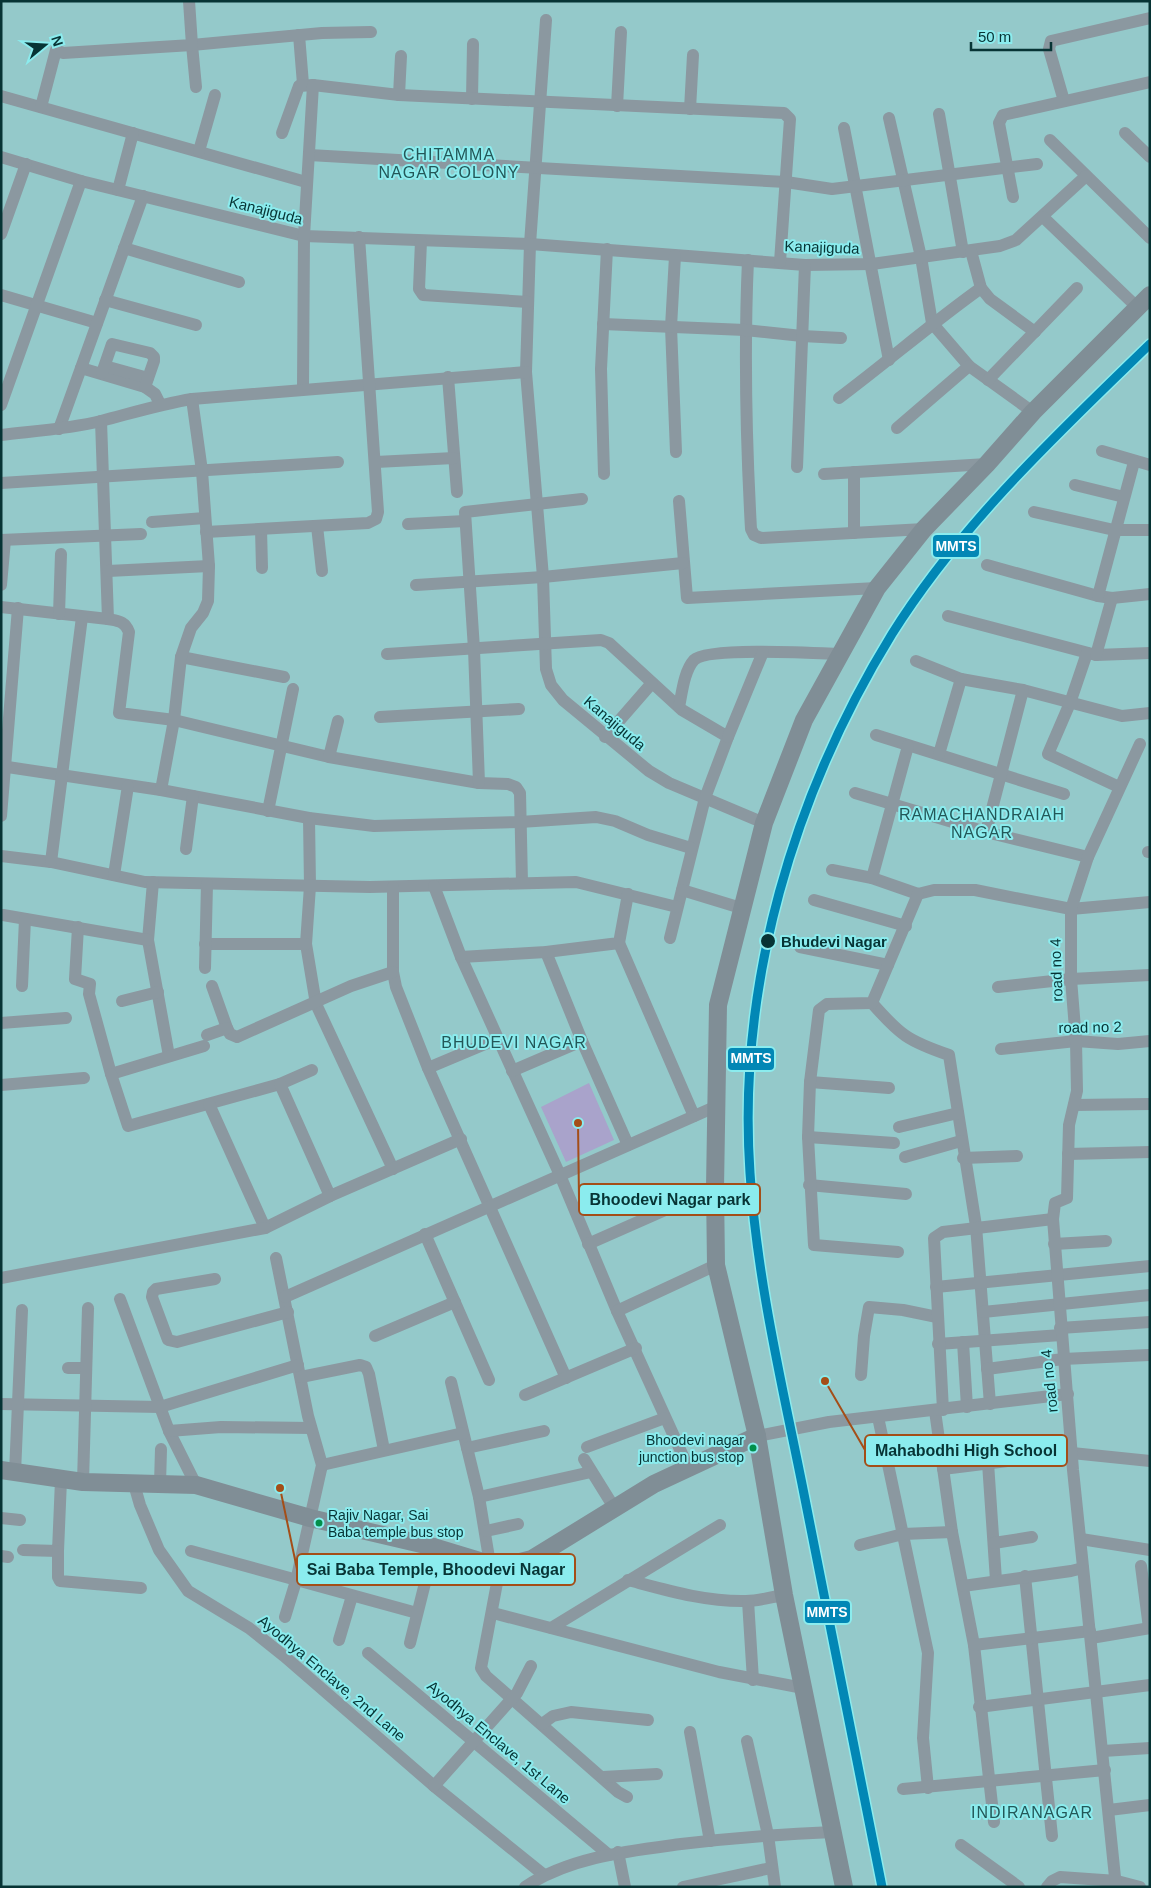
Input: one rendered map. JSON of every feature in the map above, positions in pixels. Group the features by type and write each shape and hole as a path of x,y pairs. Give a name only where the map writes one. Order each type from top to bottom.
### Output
{"street":[{"path":"189,1 196,87"},
{"path":"1064,101 1049,49 1051,41 1150,18"},
{"name":"Kanajiguda","path":"546,20 539,103 537,168 530,244 526,372 543,577 544,644 546,669 550,685 563,700 604,737 649,771 669,783 764,823"},
{"path":"41,107 56,50 63,53 192,45 300,35 370,32"},
{"path":"617,106 621,32"},
{"path":"300,35 308,85 309,155 304,236 303,389"},
{"path":"472,99 473,44"},
{"path":"690,109 694,55"},
{"path":"399,95 401,56"},
{"path":"1013,197 1000,118 1007,113 1150,82"},
{"path":"282,133 297,90 308,85 399,95 784,113 790,119 780,262"},
{"path":"199,151 215,95"},
{"path":"1,96 306,182"},
{"path":"939,114 967,252 982,288 990,299 1036,332"},
{"path":"889,118 921,257 932,323 969,366 1033,412"},
{"path":"844,128 872,264 889,360"},
{"path":"118,190 133,133"},
{"path":"1125,133 1150,157"},
{"path":"1050,140 1150,238"},
{"path":"309,155 786,182 820,188 856,187 1009,169 1036,164"},
{"name":"Kanajiguda","path":"1,157 81,181 304,236 530,244 805,265 872,264 1000,246 1016,240 1086,176"},
{"path":"1,234 26,164"},
{"path":"1,405 81,181"},
{"path":"59,429 143,196"},
{"path":"844,1887 784,1595 757,1436 716,1265 715,1188 718,1006 741,908 764,823 804,720 877,588 924,528 987,464 1033,412 1144,302 1043,217"},
{"path":"206,532 368,523 376,519 378,512 376,462 359,237"},
{"path":"421,241 419,289 423,295 528,302"},
{"path":"124,248 239,282"},
{"path":"604,474 601,369 607,249"},
{"path":"676,256 671,327 676,452"},
{"path":"748,260 745,330 751,529 754,534 761,538 924,528"},
{"path":"798,467 805,265"},
{"path":"839,398 889,360 932,323 982,288"},
{"path":"988,380 1077,288"},
{"path":"1,295 97,324"},
{"path":"106,300 196,325"},
{"path":"602,324 745,330 841,338"},
{"path":"113,372 112,344 150,354 154,357 147,382"},
{"path":"897,428 969,366"},
{"path":"81,368 113,372 147,382 160,404"},
{"path":"1,435 59,429 101,421 160,404 192,398 526,372"},
{"path":"448,377 457,492"},
{"path":"161,790 174,720 181,657 191,628 203,613 208,601 209,566 202,471 192,398"},
{"path":"101,421 108,571 108,619"},
{"path":"1102,451 1150,466"},
{"path":"376,462 454,458"},
{"path":"1,483 338,462"},
{"path":"1098,596 1114,530 1134,462"},
{"path":"824,474 987,464"},
{"path":"854,472 854,533"},
{"path":"1075,485 1124,497"},
{"path":"479,783 474,649 465,512 537,502 582,499"},
{"path":"678,501 687,598 789,591 877,588"},
{"path":"1034,512 1114,530 1150,530"},
{"path":"152,522 205,518"},
{"path":"408,524 465,521"},
{"path":"317,526 322,570"},
{"path":"261,529 262,568"},
{"path":"1,585 3,540 141,534"},
{"path":"60,614 61,554"},
{"path":"416,585 543,577 683,563"},
{"path":"986,565 1098,596 1112,598 1150,594"},
{"path":"108,571 209,566"},
{"path":"1112,598 1092,654 1048,754 1120,787"},
{"path":"1,607 108,619 122,622 127,626 129,632 119,712 174,720 329,757 479,783 508,784 516,787 521,800 522,883"},
{"path":"1,816 3,766 18,608"},
{"path":"948,616 1092,654 1150,653"},
{"path":"51,862 82,617"},
{"path":"387,654 601,640 609,644 679,708 728,737"},
{"path":"679,708 688,672 693,661 699,657 714,654 763,652 839,654"},
{"path":"670,938 705,798 763,652"},
{"path":"181,657 284,677"},
{"path":"916,661 961,678 1023,690 1122,716 1150,713"},
{"path":"939,754 961,678"},
{"path":"604,737 652,684"},
{"path":"268,811 293,689"},
{"path":"986,832 1023,690"},
{"path":"380,717 519,709"},
{"path":"329,757 338,722"},
{"path":"876,736 1064,794"},
{"name":"road no 4","path":"1117,1884 1060,1331 1053,1219 1055,1203 1067,1198 1069,1125 1077,1091 1076,1041 1071,979 1071,909 1088,857 1140,744"},
{"path":"872,878 908,746"},
{"path":"3,766 161,790 309,818 374,826 520,822 596,817 615,821 648,835 692,848"},
{"path":"114,875 128,786"},
{"path":"855,793 986,832 1088,857"},
{"path":"186,848 193,796"},
{"path":"309,818 310,886 306,944 316,1004 393,1169"},
{"path":"1,856 51,862 152,882 393,887 576,882 677,907"},
{"path":"832,870 872,878 918,894 934,890 975,890 1071,909 1150,902"},
{"path":"152,882 148,940 169,1056"},
{"path":"205,968 207,884"},
{"path":"434,886 461,957 560,1175 617,1311 636,1348 665,1418 688,1466"},
{"path":"393,887 393,972 396,987 428,1068 566,1378"},
{"path":"682,890 741,908"},
{"path":"628,894 619,943 694,1116"},
{"path":"872,1003 918,894"},
{"path":"814,900 906,926"},
{"path":"3,915 148,940"},
{"path":"22,986 25,919"},
{"path":"78,927 75,979 90,984 89,994 111,1074 128,1126 280,1084 312,1070"},
{"path":"461,957 546,952 619,943"},
{"path":"205,944 306,944"},
{"path":"800,947 888,965"},
{"path":"546,952 582,1042 628,1145"},
{"path":"212,986 227,1028 230,1034 237,1037 316,1004 351,986 393,972"},
{"path":"998,987 1071,979 1150,975"},
{"path":"122,1001 158,992"},
{"path":"872,1003 827,1004 819,1010 810,1082 808,1137 809,1185 814,1245 898,1252"},
{"path":"872,1003 895,1030 916,1044 949,1055 963,1158 976,1226 982,1282 990,1404"},
{"path":"1,1022 66,1018"},
{"path":"111,1074 169,1056 227,1028"},
{"path":"428,1068 497,1039"},
{"name":"road no 2","path":"1000,1050 1076,1041 1118,1044 1150,1041"},
{"path":"512,1071 582,1042"},
{"path":"1,1085 84,1078"},
{"path":"810,1082 889,1088"},
{"path":"280,1084 330,1196"},
{"path":"210,1104 265,1228"},
{"path":"1074,1105 1150,1104"},
{"path":"285,1297 717,1106"},
{"path":"899,1127 958,1113"},
{"path":"808,1137 894,1143"},
{"path":"1,1278 265,1228 330,1196 461,1139"},
{"path":"905,1156 961,1141"},
{"path":"1068,1154 1150,1152"},
{"path":"963,1158 1016,1156"},
{"path":"809,1185 906,1194"},
{"path":"588,1244 715,1188"},
{"path":"994,1822 979,1707 974,1645 952,1532 943,1469 939,1410 934,1238 943,1232 976,1226 1053,1219"},
{"path":"425,1234 489,1380"},
{"path":"1054,1244 1106,1240"},
{"path":"276,1258 299,1371 322,1464 296,1581 285,1617"},
{"path":"617,1311 716,1265"},
{"path":"936,1287 1150,1266"},
{"path":"215,1280 156,1289 153,1292 152,1297 168,1340 178,1342 288,1312"},
{"path":"984,1312 1059,1306 1150,1295"},
{"path":"120,1299 169,1432 196,1485"},
{"path":"375,1336 455,1302"},
{"path":"861,1375 864,1336 869,1307 903,1310 937,1317"},
{"path":"83,1482 88,1308"},
{"path":"22,1310 18,1405 8,1471 83,1482 196,1485 310,1518 434,1547 495,1566 532,1559 654,1484 688,1466 757,1436 829,1422 1068,1394"},
{"path":"938,1344 985,1341 1150,1322"},
{"path":"963,1342 967,1407"},
{"path":"525,1394 636,1348"},
{"path":"987,1369 1063,1359 1149,1355"},
{"path":"1,1404 160,1407 299,1371 360,1365 366,1367 369,1374 384,1450"},
{"path":"68,1368 86,1368"},
{"path":"451,1382 495,1566 493,1613 481,1668 486,1676 512,1699 627,1797"},
{"path":"878,1417 928,1653 923,1738 928,1788"},
{"path":"615,1509 592,1472 586,1453 665,1418"},
{"path":"169,1432 221,1427 312,1428"},
{"path":"468,1448 544,1431"},
{"path":"322,1464 463,1433"},
{"path":"160,1484 161,1449"},
{"path":"943,1469 1072,1453 1150,1461"},
{"path":"988,1463 996,1580"},
{"path":"479,1497 592,1472"},
{"path":"61,1480 58,1551 58,1577 60,1581 141,1588"},
{"name":"Ayodhya Enclave, 2nd Lane","path":"134,1484 140,1505 159,1550 188,1591 249,1628 270,1644 434,1786 544,1875"},
{"path":"1,1518 20,1520"},
{"path":"486,1531 518,1524"},
{"path":"551,1628 720,1525"},
{"path":"860,1545 903,1534 952,1532"},
{"path":"994,1542 1032,1537"},
{"path":"1081,1538 1150,1550"},
{"path":"410,1643 434,1547"},
{"path":"23,1550 58,1551"},
{"path":"192,1551 417,1613"},
{"path":"974,1645 1030,1638 1149,1628 1141,1566"},
{"path":"963,1586 1083,1568"},
{"path":"1024,1576 1052,1836"},
{"path":"628,1580 681,1593 726,1601 748,1601 784,1595"},
{"path":"339,1640 352,1596"},
{"path":"748,1601 753,1680"},
{"path":"493,1613 753,1680 802,1688"},
{"name":"Ayodhya Enclave, 1st Lane","path":"368,1653 474,1742 613,1854"},
{"path":"434,1786 512,1699 531,1666"},
{"path":"979,1707 1150,1685"},
{"path":"542,1724 553,1716 571,1712 648,1720"},
{"path":"690,1732 710,1841"},
{"path":"747,1741 768,1835 775,1887"},
{"path":"1103,1751 1150,1748"},
{"path":"902,1789 1105,1770"},
{"path":"603,1777 657,1774"},
{"path":"1109,1810 1150,1805"},
{"path":"525,1887 544,1875 613,1854 768,1835 832,1832"},
{"path":"961,1845 1019,1887"},
{"path":"613,1854 625,1887"},
{"path":"683,1887 771,1868"},
{"path":"1047,1887 1052,1881 1060,1877 1140,1887"}],"shaded area":[{"path":"589,1083 614,1140 566,1162 541,1107"}],"transit line":[{"name":"MMTS","path":"882,1887 779,1371 758,1253 750,1173 748,1102 753,1031 763,961 779,892 801,825 827,759 857,695 892,634 948,555 979,518 1046,446 1150,344"}],"place":[{"name":"Bhudevi Nagar","path":"768,941"},
{"name":"Bhoodevi Nagar park","path":"578,1123"},
{"name":"Mahabodhi High School","path":"825,1381"},
{"name":"Bhoodevi nagar junction bus stop","path":"753,1448"},
{"name":"Sai Baba Temple, Bhoodevi Nagar","path":"280,1488"},
{"name":"Rajiv Nagar, Sai Baba temple bus stop","path":"319,1523"}],"district":[{"name":"CHITAMMA NAGAR COLONY","path":"449,163"},
{"name":"RAMACHANDRAIAH NAGAR","path":"982,823"},
{"name":"BHUDEVI NAGAR","path":"514,1042"},
{"name":"INDIRANAGAR","path":"1032,1812"}]}
